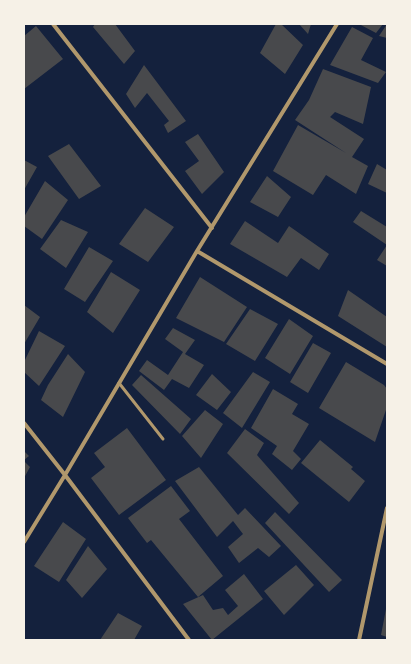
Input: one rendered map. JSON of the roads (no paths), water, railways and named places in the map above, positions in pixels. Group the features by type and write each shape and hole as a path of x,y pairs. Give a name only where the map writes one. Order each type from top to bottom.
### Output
{"street":[{"path":"53,24 212,228"},
{"path":"24,542 197,251 337,24"},
{"path":"197,251 387,364"},
{"path":"24,423 189,640"},
{"path":"359,640 387,508"}],"lane":[{"path":"119,383 163,439"}]}
